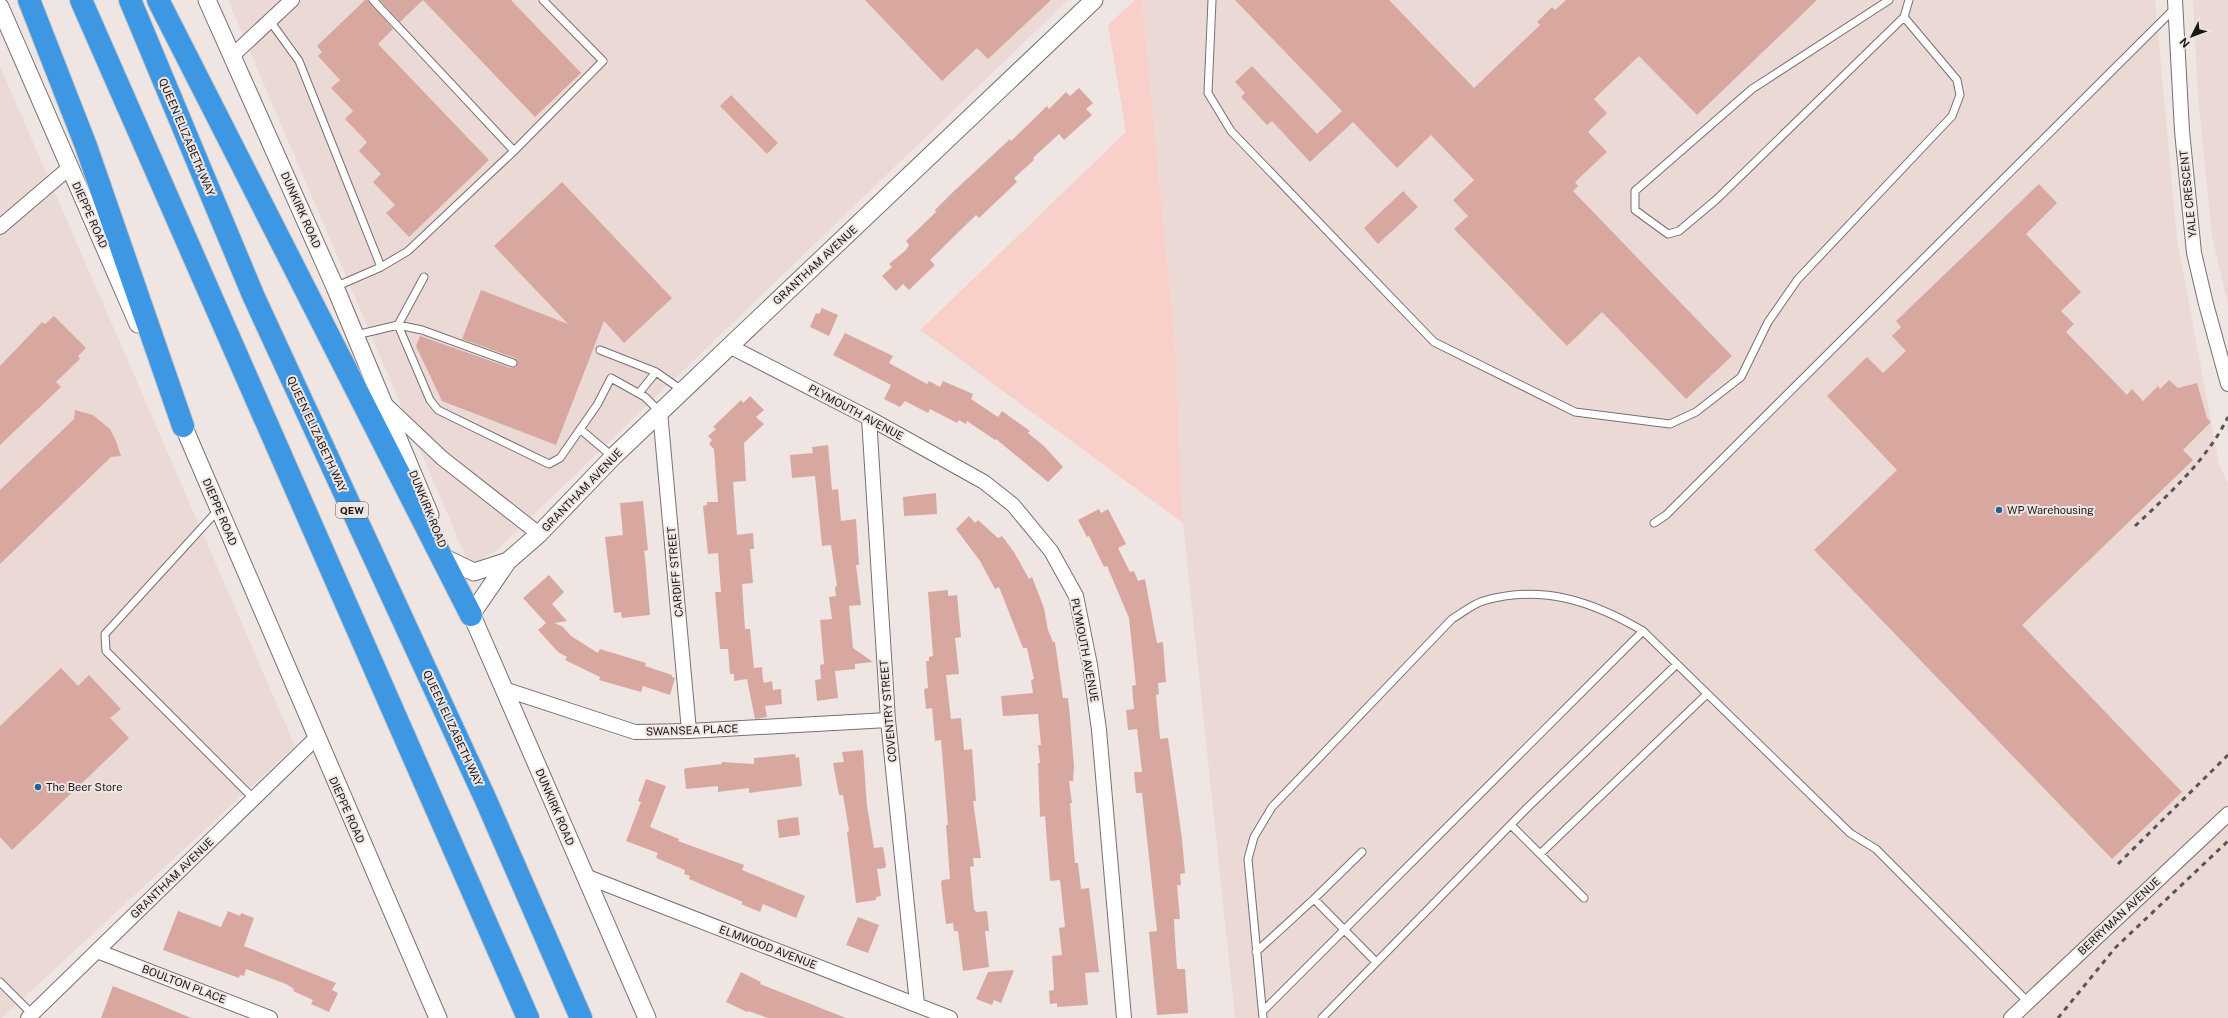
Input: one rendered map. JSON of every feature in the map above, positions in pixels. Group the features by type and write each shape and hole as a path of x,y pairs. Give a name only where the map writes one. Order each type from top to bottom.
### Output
{"highway":[{"path":"29,0 86,146 183,426"},
{"path":"81,0 528,1018"},
{"name":"QUEEN ELIZABETH WAY","path":"130,0 253,295 485,798 581,1018"},
{"path":"158,0 443,554 471,615"}],"street":[{"name":"DUNKIRK ROAD","path":"207,0 356,335 385,404 443,554"},
{"path":"232,56 292,0"},
{"name":"GRANTHAM AVENUE","path":"471,615 508,561 539,534 613,457 1094,0"},
{"name":"YALE CRESCENT","path":"2175,4 2182,131 2194,253 2228,384"},
{"name":"DIEPPE ROAD","path":"0,7 69,168 219,508 316,738 438,1018"},
{"path":"0,227 69,168"},
{"name":"PLYMOUTH AVENUE","path":"730,346 869,418 978,478 1013,505 1051,551 1076,596 1090,665 1100,730 1124,1018"},
{"name":"GRANTHAM AVENUE","path":"385,404 442,458 539,534"},
{"name":"CARDIFF STREET","path":"660,412 689,732"},
{"name":"COVENTRY STREET","path":"869,418 888,720 917,1004"},
{"name":"GRANTHAM AVENUE","path":"443,554 474,572 508,561"},
{"name":"DUNKIRK ROAD","path":"471,615 647,1018"},
{"name":"SWANSEA PLACE","path":"504,689 635,732 689,732 888,720"},
{"name":"GRANTHAM AVENUE","path":"30,1016 316,738"},
{"name":"BERRYMAN AVENUE","path":"2011,1018 2228,814"},
{"name":"ELMWOOD AVENUE","path":"585,876 950,1018"},
{"name":"BOULTON PLACE","path":"97,951 270,1018"}],"lane":[{"path":"373,0 514,151"},
{"path":"335,287 381,267 408,251 514,151 603,62 543,0"},
{"path":"1212,0 1208,93 1231,131 1434,342 1575,412 1670,424 1696,412 1740,377 1768,322 1798,279 1952,116 1960,95 1957,80 1904,17"},
{"path":"1889,0 1752,89 1635,191 1635,210 1668,234 1679,231 1717,199 1904,17 1909,0"},
{"path":"1654,523 1666,515 2175,4"},
{"path":"270,21 299,61 381,267"},
{"path":"398,325 424,277"},
{"path":"398,325 430,400 438,410 549,464 560,458 597,405 611,378 639,393 660,412"},
{"path":"356,335 398,325 422,330 513,363"},
{"path":"600,350 656,372 683,391"},
{"path":"639,393 656,372"},
{"path":"580,430 613,457"},
{"path":"219,508 105,634 106,651 253,798"},
{"path":"1263,1014 1248,859 1254,837 1272,807 1452,619 1482,601 1520,595 1561,596 1613,613 1643,631 1850,833 1876,849 2028,1002"},
{"path":"1263,1014 1344,929 1643,631"},
{"path":"1322,1018 1511,825 1677,664"},
{"path":"1540,854 1707,694"},
{"path":"1511,825 1584,898"},
{"path":"1256,952 1314,899 1362,852"},
{"path":"1314,899 1376,962"},
{"path":"0,982 30,1016"}],"shaded area":[{"path":"228,0 1068,0 498,549 470,567"},
{"path":"1135,0 1142,0 1175,339 1183,523 920,330 1126,132 1108,25"},
{"path":"1142,0 2155,0 2177,239 2219,464 2228,484 2228,1018 1235,1018 1183,523 1175,339"},
{"path":"2193,0 2228,0 2228,305 2212,236 2198,98"},
{"path":"0,66 295,746 2,1018 0,1018"}],"building":[{"path":"365,0 368,0 393,29 378,44 489,160 409,237 386,213 395,205 373,182 381,174 359,151 367,142 345,119 353,111 331,88 340,80 318,56 322,52 317,46"},
{"path":"380,0 423,0 400,22"},
{"path":"423,0 511,0 581,73 535,117"},
{"path":"865,0 1051,0 988,59 977,48 942,81"},
{"path":"1235,0 1389,0 1474,88 1540,25 1537,22 1552,7 1555,10 1566,0 1817,0 1697,115 1639,56 1594,99 1607,113 1588,132 1607,152 1575,182 1578,186 1573,191 1732,356 1686,399 1602,312 1567,346 1454,229 1468,216 1453,200 1474,180 1431,135 1397,168 1353,122 1310,162 1272,121 1267,125 1241,97 1245,93 1235,82 1252,66 1317,134 1342,111"},
{"path":"1079,88 1093,103 1086,109 1092,115 1064,140 1059,134 1033,158 1034,160 1014,178 1017,182 979,218 976,215 930,260 935,265 909,290 903,284 896,291 882,276 892,267 889,264 906,250 909,245 906,241 936,212 935,210 953,192 1010,139 1011,141 1047,106 1049,109 1066,92 1070,96"},
{"path":"731,95 778,143 767,154 720,106"},
{"path":"562,182 672,298 624,343 604,321 556,445 442,401 416,346 420,336 511,368 516,367 518,362 515,358 462,339 481,290 568,324 494,246"},
{"name":"WP Warehousing","path":"2039,184 2057,203 2026,234 2081,292 2061,311 2074,324 2066,332 2127,395 2132,389 2143,401 2158,386 2160,389 2169,380 2178,388 2197,383 2207,418 2211,422 2183,450 2193,460 2022,625 2182,792 2112,859 1814,550 1897,470 1827,396 1867,357 1883,373 1906,351 1892,336 1901,327 1896,321"},
{"path":"1403,191 1418,207 1378,244 1364,228"},
{"path":"822,308 838,315 829,336 810,327 816,313 819,314"},
{"path":"54,316 86,348 78,356 80,359 56,382 61,387 0,445 0,366 42,322 45,324"},
{"path":"845,333 893,356 889,363 927,384 929,381 940,387 943,381 973,394 971,399 998,417 1002,411 1030,431 1028,433 1044,446 1063,467 1048,482 996,439 995,440 967,421 966,424 959,420 957,423 930,409 928,413 905,401 900,407 884,399 891,385 833,355"},
{"path":"750,396 764,410 756,417 764,424 744,443 746,481 733,482 737,535 753,533 754,549 750,549 753,583 742,584 745,629 750,629 754,668 762,667 764,683 772,681 773,690 781,689 782,704 765,706 767,717 755,719 747,679 734,681 734,674 730,674 728,649 720,649 715,592 721,592 718,553 708,554 703,506 707,505 707,502 718,502 714,449 709,444 712,440 708,436 716,429 713,427 741,400 743,403"},
{"path":"75,410 93,415 110,429 121,456 111,457 0,564 0,490 74,419"},
{"path":"828,445 832,490 838,489 841,521 856,519 859,565 856,565 861,605 849,606 853,648 873,662 855,664 855,669 835,671 838,698 817,701 815,680 821,679 820,665 824,664 820,620 832,619 829,597 836,596 835,587 837,586 831,545 822,546 815,476 792,478 790,455 813,453 812,447"},
{"path":"936,493 937,514 904,516 903,497"},
{"path":"643,501 648,550 644,551 650,615 622,618 621,612 614,613 605,537 623,535 620,503"},
{"path":"1099,509 1101,513 1108,509 1126,544 1118,548 1130,572 1134,571 1138,581 1145,579 1157,643 1163,642 1166,682 1158,683 1159,694 1156,695 1160,739 1168,738 1182,839 1185,873 1180,874 1181,885 1177,885 1180,919 1174,919 1177,969 1185,969 1188,1013 1157,1015 1149,932 1157,931 1142,793 1136,793 1134,772 1142,772 1137,729 1128,730 1126,710 1134,709 1132,686 1136,685 1129,618 1107,566 1104,567 1089,536 1087,537 1078,520"},
{"path":"969,516 975,523 978,520 998,538 1002,536 1014,552 1029,579 1032,577 1044,608 1048,630 1053,642 1055,642 1063,698 1068,698 1070,717 1074,766 1073,781 1069,781 1072,803 1070,803 1075,863 1078,863 1081,889 1089,888 1099,972 1085,973 1088,1005 1057,1007 1057,1003 1050,1004 1049,991 1054,990 1052,956 1062,955 1059,928 1065,927 1060,880 1050,881 1045,816 1040,817 1038,763 1040,763 1038,745 1041,745 1038,714 1003,716 1001,696 1033,693 1031,680 1034,679 1027,648 1023,648 999,587 995,589 980,561 956,529"},
{"path":"549,575 564,592 552,604 567,621 554,623 562,626 571,636 598,653 600,649 646,663 645,666 672,675 672,677 675,678 670,695 643,686 641,692 599,680 600,677 565,660 567,657 558,652 538,630 546,623 523,598"},
{"path":"948,590 948,596 957,595 961,637 955,638 959,674 946,675 951,719 961,718 964,750 972,749 976,801 973,801 981,858 973,858 974,866 970,867 974,909 976,912 987,911 989,931 985,931 989,967 963,971 958,931 954,931 953,923 946,924 941,883 942,880 950,879 946,825 948,825 941,740 935,741 932,708 926,709 924,689 928,688 926,661 929,661 929,657 933,656 928,592"},
{"name":"The Beer Store","path":"61,668 78,686 89,675 121,709 110,718 129,738 12,850 0,837 0,726"},
{"path":"863,750 867,806 874,848 883,847 886,865 885,868 877,869 881,896 876,897 876,900 856,903 847,832 849,831 843,795 839,795 833,763 844,762 842,752"},
{"path":"795,754 796,758 799,757 802,786 749,793 749,788 718,792 718,786 686,789 684,769 687,768 722,764 722,762 754,764 754,758"},
{"path":"646,779 666,786 650,827 679,839 678,841 744,865 742,870 805,896 796,918 763,904 760,912 741,904 743,902 689,879 690,876 684,874 685,870 656,858 658,853 626,841 641,802 638,801"},
{"path":"798,817 800,835 779,838 777,820"},
{"path":"178,911 221,927 228,911 240,916 241,913 254,918 244,946 336,983 332,990 338,993 329,1012 311,1004 313,1000 293,991 294,989 286,984 246,969 244,976 240,975 239,978 163,950"},
{"path":"858,917 879,925 868,953 846,945"},
{"path":"1014,970 1001,1003 994,1000 992,1005 976,999 988,972"},
{"path":"741,972 761,982 760,984 846,1018 768,1018 748,1011 747,1012 726,1002"},
{"path":"113,986 153,1002 191,1018 101,1018"}],"railway":[{"path":"2135,526 2174,489 2198,462 2209,448 2228,417"},
{"path":"2118,864 2228,755"},
{"path":"2058,1018 2115,948 2228,841"}],"place":[{"name":"WP Warehousing","path":"1999,510"},
{"name":"The Beer Store","path":"38,787"}]}
